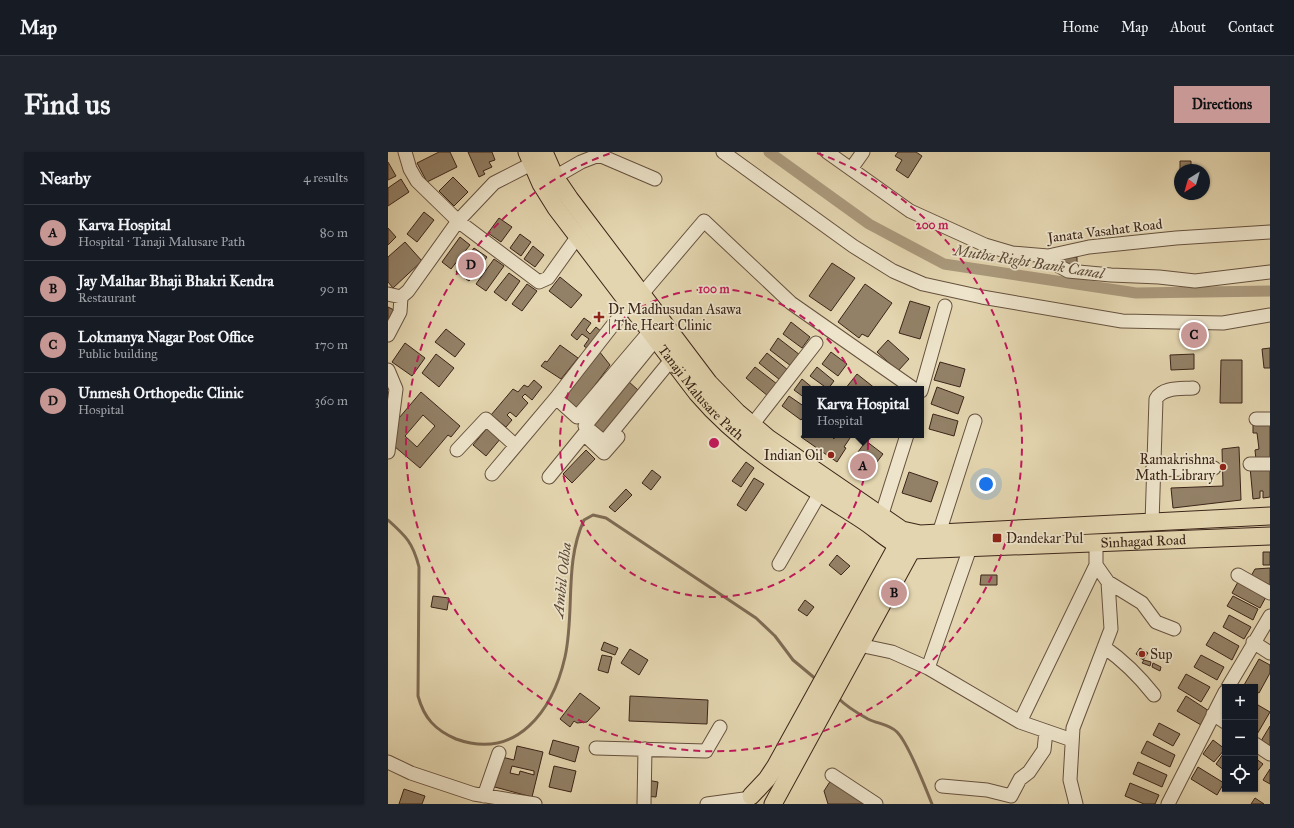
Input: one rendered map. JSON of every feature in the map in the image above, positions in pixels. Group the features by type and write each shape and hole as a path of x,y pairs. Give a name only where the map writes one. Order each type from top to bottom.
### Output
{"main road":[{"name":"Tanaji Malusare Path","path":"537,156 555,177 636,299 653,335 714,412 758,450 786,460 881,517 907,538"},
{"name":"Tanaji Malusare Path","path":"537,156 552,202 578,236 636,299 725,401 752,425 820,493 868,524 907,538"},
{"name":"Sinhagad Road","path":"907,538 939,533 1270,516"},
{"path":"1112,524 1114,542"},
{"name":"Sinhagad Road","path":"907,538 970,548 1270,536"},
{"path":"832,678 859,645 907,538"},
{"path":"773,804 782,771 907,538"},
{"path":"745,800 782,771"},
{"path":"745,800 762,798 768,804"}],"street":[{"path":"405,152 410,170 417,182 458,222 539,282 548,278 578,236"},
{"path":"723,152 853,246 893,271 923,284 982,297 1122,321 1223,324 1270,315"},
{"name":"Janata Vasahat Road","path":"827,152 910,211 985,245 1012,252 1048,256 1089,247 1176,238 1270,232"},
{"path":"851,169 863,152"},
{"path":"555,177 581,162 599,155 655,179"},
{"path":"388,335 400,312 394,296 408,291 458,222 494,183 537,156"},
{"path":"492,474 636,299 704,221 791,303 910,386"},
{"path":"1048,256 1055,264 1068,271 1110,275 1159,277 1195,281 1270,272"},
{"path":"922,386 945,306"},
{"path":"556,398 577,417 653,335"},
{"path":"653,335 585,426 604,442 674,363"},
{"path":"752,425 816,343"},
{"path":"549,477 584,434 604,454 674,363"},
{"path":"388,370 396,389 388,452"},
{"path":"1152,523 1152,470 1156,399 1159,394 1167,390 1193,388"},
{"path":"457,450 486,419 515,445"},
{"path":"1256,419 1270,419"},
{"path":"939,533 975,421"},
{"path":"881,517 905,438"},
{"path":"1250,464 1270,464"},
{"path":"1152,470 1214,468"},
{"path":"780,564 820,493"},
{"path":"1020,722 1096,565 1096,543"},
{"path":"928,668 970,548"},
{"path":"1096,565 1108,582 1142,603 1156,622 1174,629"},
{"path":"1238,575 1270,593"},
{"path":"1076,804 1070,780 1073,728 1111,629 1108,582"},
{"path":"1230,684 1253,642 1270,616"},
{"path":"1253,642 1270,653"},
{"path":"859,645 892,652 928,668 1020,722 1072,740"},
{"path":"1104,647 1122,660 1142,680 1154,695"},
{"path":"1168,804 1222,698"},
{"path":"1213,714 1222,720"},
{"path":"596,748 706,751 720,727"},
{"path":"942,786 987,790 1012,800 1020,779 1029,772 1044,750 1046,731"},
{"path":"1258,746 1270,754"},
{"path":"644,804 646,749"},
{"path":"484,796 499,753"},
{"path":"388,763 411,773 484,796 535,804"},
{"path":"832,775 876,804"},
{"path":"707,804 745,800"}],"building":[{"path":"439,152 450,152 457,167 427,182 417,163"},
{"path":"468,152 492,152 495,160 489,162 492,167 483,171 485,174 479,177"},
{"path":"898,152 916,152 922,156 908,178 896,170 902,160 895,156"},
{"path":"1180,161 1191,161 1191,164 1180,164"},
{"path":"388,162 396,176 388,180"},
{"path":"453,177 468,192 454,206 439,191"},
{"path":"401,179 409,192 388,206 388,188"},
{"path":"424,212 434,220 417,242 407,234"},
{"path":"499,218 512,227 501,242 488,233"},
{"path":"388,228 396,237 388,245"},
{"path":"520,234 531,242 521,256 510,248"},
{"path":"460,237 470,245 451,269 442,262"},
{"path":"405,242 422,261 393,288 388,282 388,257"},
{"path":"533,246 544,255 535,267 524,259"},
{"path":"474,248 487,257 469,281 456,272"},
{"path":"1077,257 1077,266 1059,264 1059,258"},
{"path":"494,259 504,266 486,291 476,284"},
{"path":"832,263 855,278 831,311 809,296"},
{"path":"509,273 520,281 506,301 494,292"},
{"path":"560,277 582,295 571,308 549,291"},
{"path":"527,284 537,291 522,311 512,304"},
{"path":"865,284 892,303 868,337 862,334 859,338 838,322"},
{"path":"910,301 930,307 920,339 899,333"},
{"path":"388,307 396,311 388,326"},
{"path":"584,318 591,323 586,330 590,334 596,327 602,332 588,349 584,346 589,339 582,334 577,340 571,335"},
{"path":"791,322 810,337 802,348 783,334"},
{"path":"446,329 465,344 455,357 435,342"},
{"path":"778,338 800,355 791,366 770,350"},
{"path":"888,340 909,359 898,371 877,352"},
{"path":"405,343 425,358 412,376 392,362"},
{"path":"560,345 578,358 561,379 541,366 545,361 547,362"},
{"path":"1270,348 1270,368 1264,368 1262,349"},
{"path":"599,351 610,365 577,409 564,397"},
{"path":"831,352 847,364 838,376 822,364"},
{"path":"767,353 788,370 780,380 759,363"},
{"path":"436,354 454,368 439,387 422,373"},
{"path":"1194,354 1194,369 1171,370 1170,355"},
{"path":"1221,360 1242,360 1242,403 1220,403"},
{"path":"940,362 965,369 960,387 934,380"},
{"path":"755,367 777,384 768,396 746,378"},
{"path":"817,367 834,381 830,386 824,386 810,376"},
{"path":"857,374 872,386 847,386"},
{"path":"802,379 810,386 802,386 802,396 794,390"},
{"path":"534,380 542,387 532,400 525,394 522,397 528,403 516,417 510,412 507,415 512,420 506,427 491,415 513,389 518,392 524,385 528,387"},
{"path":"628,381 638,390 605,434 592,424"},
{"path":"937,387 964,397 958,414 931,404"},
{"path":"421,392 460,426 451,437 448,435 420,468 388,441 388,431","holes":["423,415 435,426 417,447 405,436"]},
{"path":"789,396 802,405 802,419 801,420 782,406"},
{"path":"933,414 958,421 954,436 929,429"},
{"path":"1270,423 1270,458 1256,460 1255,450 1259,449 1257,433 1253,433 1253,425"},
{"path":"488,427 501,438 486,456 473,445"},
{"path":"802,438 850,438 844,447 846,448 837,462"},
{"path":"866,441 883,454 867,475 850,463"},
{"path":"1239,447 1241,500 1173,508 1171,488 1223,486 1222,449"},
{"path":"586,450 595,459 572,483 563,474"},
{"path":"746,462 754,468 741,487 732,481"},
{"path":"1270,466 1270,497 1263,498 1263,491 1260,491 1260,498 1253,499 1250,467"},
{"path":"652,470 661,477 651,490 642,483"},
{"path":"909,472 938,482 931,502 902,493"},
{"path":"754,478 764,484 746,511 737,505"},
{"path":"626,489 632,495 615,512 609,507"},
{"path":"1263,552 1270,552 1270,565 1263,565"},
{"path":"837,555 850,566 841,575 829,565"},
{"path":"1270,568 1270,585 1251,576 1255,569"},
{"path":"981,575 997,575 997,585 980,585"},
{"path":"1239,580 1267,595 1260,608 1232,593"},
{"path":"433,596 449,598 447,610 431,607"},
{"path":"1233,596 1258,609 1253,620 1227,606"},
{"path":"805,600 814,607 807,616 798,610"},
{"path":"1229,615 1251,627 1244,639 1223,627"},
{"path":"1214,632 1239,646 1232,660 1206,645"},
{"path":"604,642 618,648 615,655 601,650"},
{"name":"Sup","path":"1140,648 1148,653 1143,660 1136,654"},
{"path":"630,649 648,660 639,675 621,663"},
{"path":"602,655 612,657 608,673 598,670"},
{"path":"1201,655 1224,667 1217,680 1194,667"},
{"path":"1259,659 1270,665 1270,673 1259,693 1258,684 1245,684"},
{"path":"1144,660 1151,662 1150,666 1142,663"},
{"path":"1153,663 1161,667 1160,671 1152,667"},
{"path":"1186,674 1210,687 1201,702 1178,688"},
{"path":"580,693 600,708 587,722 577,723 574,721 570,727 560,719"},
{"path":"630,696 708,700 707,724 629,721"},
{"path":"1186,696 1209,711 1201,725 1177,711"},
{"path":"1258,705 1270,712 1258,733"},
{"path":"1159,723 1180,734 1173,746 1153,735"},
{"path":"1270,726 1270,746 1261,741"},
{"path":"553,740 579,747 575,762 549,754"},
{"path":"1213,740 1222,747 1222,753 1214,762 1203,754"},
{"path":"1147,741 1175,755 1170,767 1141,753"},
{"path":"517,746 543,752 532,797 491,786 502,757 514,760","holes":["512,766 534,771 534,775 520,771 519,775 510,773"]},
{"path":"1222,755 1222,769 1216,764"},
{"path":"1258,760 1263,764 1258,770"},
{"path":"1138,762 1167,775 1162,787 1133,774"},
{"path":"554,766 576,771 571,792 549,787"},
{"path":"1198,767 1222,782 1222,786 1217,795 1191,779"},
{"path":"1270,769 1270,784 1263,780"},
{"path":"647,780 658,782 656,797 645,796"},
{"path":"831,780 869,804 828,804 824,791"},
{"path":"1130,783 1159,795 1155,804 1144,804 1125,796"},
{"path":"404,789 425,796 422,804 399,804"},
{"path":"1255,798 1264,804 1251,804"}],"waterway":[{"name":"Mutha Right Bank Canal","path":"769,152 869,224 944,264 1136,293 1270,291"},
{"name":"Ambil Odha","path":"388,520 408,540 419,567 418,696 420,704 427,717 436,727 442,732 456,739 478,744 497,743 514,737 529,726 541,712 559,677 565,657 568,640 574,553 584,520 593,515 606,518 756,618 775,636 793,660 817,680"},
{"name":"Ambil Odha","path":"838,698 849,707 872,721 890,727 897,732 912,756 932,804"}],"place":[{"name":"Unmesh Orthopedic Clinic","path":"471,265"},
{"name":"Dr Madhusudan Asawa | The Heart Clinic","path":"599,317"},
{"name":"Lokmanya Nagar Post Office","path":"1194,335"},
{"name":"Indian Oil","path":"831,455"},
{"name":"Karva Hospital","path":"863,466"},
{"name":"Ramakrishna Math Library","path":"1223,467"},
{"name":"Dandekar Pul","path":"997,538"},
{"name":"Jay Malhar Bhaji Bhakri Kendra","path":"894,593"},
{"name":"Sup","path":"1142,654"}]}
